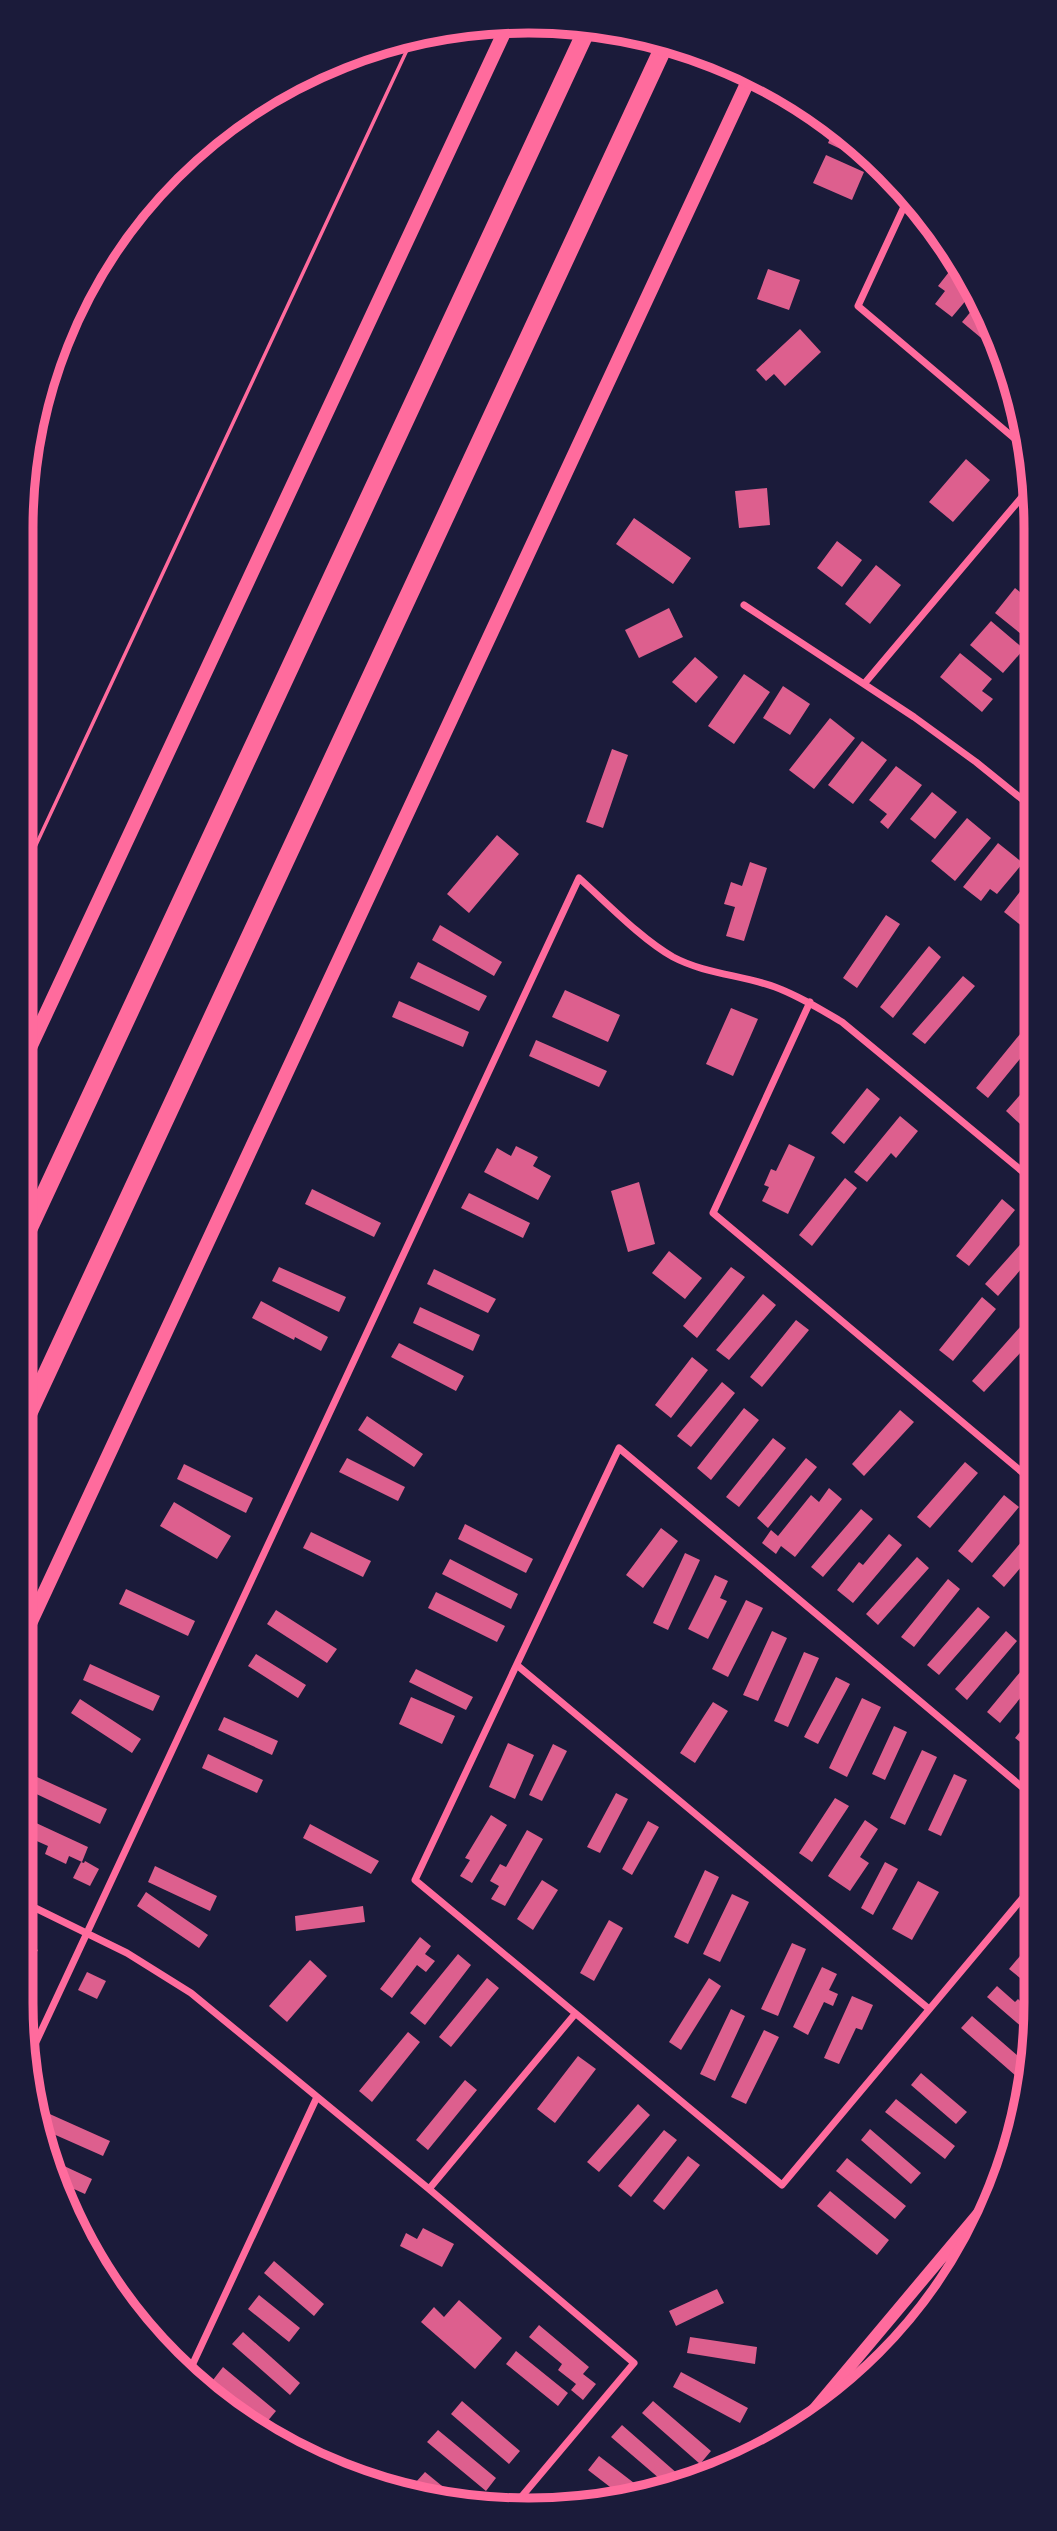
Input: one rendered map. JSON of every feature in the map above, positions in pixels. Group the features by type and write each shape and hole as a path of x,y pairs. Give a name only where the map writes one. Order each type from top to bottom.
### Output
{"highway":[{"path":"33,1219 584,36"},
{"path":"33,1403 662,51"}],"main road":[{"path":"33,1041 504,34"},
{"path":"33,1617 747,84"}],"street":[{"path":"904,206 858,306 1015,439"},
{"path":"864,684 1023,496"},
{"path":"744,605 976,762 1024,801"},
{"path":"35,2044 579,878 657,947 674,957 721,974 774,987 810,1002 842,1022 1024,1173"},
{"path":"810,1002 713,1213 1024,1474"},
{"path":"1024,1789 620,1448 415,1880 782,2185 1024,1896"},
{"path":"518,1666 929,2009"},
{"path":"33,1907 127,1953 191,1993 634,2362 521,2498"},
{"path":"429,2189 575,2014"},
{"path":"192,2366 317,2097"},
{"path":"820,2402 975,2217"},
{"path":"944,2254 951,2260"}],"path":[{"path":"33,851 408,48"}],"building":[{"path":"831,137 855,156 828,143"},
{"path":"826,155 864,172 852,200 813,183"},
{"path":"768,269 800,280 789,310 757,299"},
{"path":"950,270 967,299 952,317 935,304 945,291 938,286"},
{"path":"973,309 987,341 986,342 962,322"},
{"path":"800,329 821,352 785,386 774,374 766,381 756,370"},
{"path":"966,459 990,480 953,522 929,502"},
{"path":"767,488 770,525 739,528 735,491"},
{"path":"634,518 691,558 673,584 616,544"},
{"path":"837,541 862,560 842,587 817,568"},
{"path":"876,565 901,585 870,624 845,604"},
{"path":"1015,588 1024,595 1024,636 995,613"},
{"path":"669,608 683,637 639,658 625,630"},
{"path":"991,621 1024,649 1003,673 970,645"},
{"path":"960,653 992,679 982,691 993,699 982,712 940,677"},
{"path":"695,657 718,677 696,703 672,682"},
{"path":"744,674 770,692 734,744 708,726"},
{"path":"783,686 810,704 790,735 763,718"},
{"path":"830,718 855,738 814,789 789,770"},
{"path":"862,741 887,760 853,804 828,785"},
{"path":"612,749 628,755 603,828 586,822"},
{"path":"896,766 922,785 888,829 880,822 887,814 869,800"},
{"path":"932,792 957,812 935,839 910,819"},
{"path":"967,818 991,838 955,881 931,861"},
{"path":"497,835 519,854 469,913 447,894"},
{"path":"998,843 1023,863 997,894 990,889 981,901 963,887"},
{"path":"750,862 767,868 744,941 726,936 735,907 724,904 731,882 742,886"},
{"path":"1024,886 1024,928 1004,912"},
{"path":"886,915 900,924 857,988 843,978"},
{"path":"440,925 502,962 494,976 432,940"},
{"path":"929,946 941,957 893,1018 880,1007"},
{"path":"418,962 487,996 479,1011 410,978"},
{"path":"963,976 975,986 925,1044 912,1034"},
{"path":"565,990 620,1015 608,1042 552,1017"},
{"path":"399,1001 469,1032 463,1047 392,1017"},
{"path":"731,1008 758,1019 733,1076 706,1064"},
{"path":"1024,1029 1024,1054 988,1098 976,1088"},
{"path":"536,1040 607,1071 599,1087 529,1056"},
{"path":"867,1088 880,1099 844,1144 831,1133"},
{"path":"1024,1090 1024,1119 1020,1124 1006,1111"},
{"path":"900,1116 918,1131 896,1158 891,1153 867,1182 854,1172"},
{"path":"789,1144 815,1157 788,1214 762,1201 769,1187 764,1185 771,1169 776,1171"},
{"path":"516,1146 538,1157 533,1166 551,1176 538,1200 484,1172 497,1148 511,1156"},
{"path":"845,1178 857,1188 812,1246 799,1235"},
{"path":"639,1182 655,1244 628,1252 611,1191"},
{"path":"312,1189 381,1223 374,1237 305,1204"},
{"path":"469,1193 530,1223 523,1238 461,1208"},
{"path":"1002,1199 1015,1210 969,1266 956,1256"},
{"path":"1024,1240 1024,1266 998,1296 985,1284"},
{"path":"669,1251 702,1278 685,1299 652,1273"},
{"path":"279,1267 346,1297 339,1312 272,1281"},
{"path":"731,1267 745,1277 697,1338 683,1326"},
{"path":"434,1269 496,1299 488,1313 427,1284"},
{"path":"763,1294 776,1305 729,1360 716,1350"},
{"path":"982,1297 996,1309 953,1361 939,1350"},
{"path":"261,1301 328,1337 321,1351 252,1318"},
{"path":"420,1307 480,1335 473,1351 413,1323"},
{"path":"796,1320 809,1330 762,1387 750,1377"},
{"path":"1021,1326 1024,1329 1024,1349 984,1392 972,1381"},
{"path":"399,1343 464,1376 456,1391 391,1357"},
{"path":"692,1357 708,1370 671,1418 655,1405"},
{"path":"722,1382 735,1393 691,1447 677,1436"},
{"path":"744,1408 759,1420 711,1480 697,1468"},
{"path":"900,1410 914,1422 864,1476 852,1464"},
{"path":"367,1416 423,1454 414,1467 358,1430"},
{"path":"773,1438 786,1448 739,1507 726,1497"},
{"path":"347,1458 405,1487 398,1501 339,1472"},
{"path":"806,1458 817,1467 768,1528 757,1518"},
{"path":"965,1462 978,1473 930,1528 917,1517"},
{"path":"184,1464 253,1498 246,1513 177,1479"},
{"path":"829,1488 842,1499 795,1557 781,1546 776,1554 762,1543 771,1530 778,1536 811,1495 819,1502"},
{"path":"1004,1495 1019,1507 972,1563 958,1551"},
{"path":"174,1502 231,1536 217,1559 160,1526"},
{"path":"861,1509 873,1519 823,1577 811,1567"},
{"path":"465,1524 533,1559 526,1573 458,1539"},
{"path":"661,1528 678,1541 643,1588 626,1575"},
{"path":"311,1532 371,1561 363,1577 303,1548"},
{"path":"889,1534 902,1545 853,1603 837,1590 859,1562 863,1565"},
{"path":"1024,1539 1024,1564 1004,1587 992,1576"},
{"path":"685,1553 700,1560 668,1630 653,1623"},
{"path":"917,1557 929,1568 878,1625 866,1614"},
{"path":"450,1559 518,1594 511,1609 442,1574"},
{"path":"715,1575 728,1581 720,1598 727,1601 708,1639 688,1629"},
{"path":"948,1579 960,1589 914,1647 901,1637"},
{"path":"126,1589 195,1621 188,1636 119,1604"},
{"path":"436,1592 505,1626 497,1642 428,1608"},
{"path":"746,1600 763,1608 728,1677 712,1669"},
{"path":"978,1607 990,1617 939,1675 927,1665"},
{"path":"276,1610 337,1649 327,1663 267,1624"},
{"path":"772,1631 787,1638 758,1701 743,1695"},
{"path":"1006,1631 1017,1641 967,1700 955,1689"},
{"path":"804,1652 819,1658 788,1727 774,1721"},
{"path":"256,1654 306,1685 298,1698 248,1666"},
{"path":"90,1664 160,1696 153,1711 83,1680"},
{"path":"1024,1667 1024,1694 1000,1723 987,1712"},
{"path":"416,1669 473,1697 466,1710 409,1682"},
{"path":"836,1677 850,1684 818,1744 804,1737"},
{"path":"411,1697 455,1716 442,1744 399,1724"},
{"path":"862,1698 881,1707 847,1777 829,1768"},
{"path":"80,1699 141,1739 132,1753 71,1713"},
{"path":"713,1702 728,1711 695,1763 680,1753"},
{"path":"224,1717 278,1741 272,1755 218,1730"},
{"path":"894,1726 907,1732 885,1780 872,1774"},
{"path":"1024,1727 1024,1745 1015,1738"},
{"path":"508,1743 534,1755 515,1799 489,1787"},
{"path":"553,1744 567,1751 542,1801 529,1795"},
{"path":"922,1750 937,1757 905,1825 890,1818"},
{"path":"208,1754 263,1780 257,1793 202,1768"},
{"path":"954,1774 967,1780 941,1836 928,1830"},
{"path":"37,1777 107,1809 100,1824 33,1792"},
{"path":"616,1793 628,1799 600,1853 587,1847"},
{"path":"835,1798 849,1806 812,1862 799,1853"},
{"path":"491,1815 507,1825 472,1883 460,1876 470,1860 465,1858"},
{"path":"865,1820 878,1829 860,1857 869,1863 850,1891 828,1876"},
{"path":"648,1821 659,1827 632,1875 622,1869"},
{"path":"33,1822 88,1847 82,1862 69,1856 66,1864 45,1854 48,1846 33,1839"},
{"path":"310,1824 379,1861 371,1874 303,1838"},
{"path":"527,1830 543,1839 505,1906 491,1899 499,1886 490,1881 500,1864 506,1867"},
{"path":"85,1861 99,1869 90,1886 73,1878 81,1862"},
{"path":"885,1862 898,1869 873,1915 861,1908"},
{"path":"155,1866 217,1896 210,1911 148,1882"},
{"path":"705,1870 719,1877 688,1944 674,1937"},
{"path":"542,1880 558,1890 533,1930 517,1919"},
{"path":"918,1881 939,1892 912,1940 892,1929"},
{"path":"146,1892 208,1935 199,1948 137,1906"},
{"path":"732,1894 749,1902 720,1962 703,1954"},
{"path":"363,1906 365,1922 296,1931 295,1916"},
{"path":"609,1920 623,1928 594,1981 580,1973"},
{"path":"420,1937 431,1946 425,1954 435,1961 426,1972 417,1965 392,1998 380,1989"},
{"path":"792,1943 806,1949 778,2016 761,2009"},
{"path":"458,1954 471,1965 425,2025 410,2013"},
{"path":"1020,1956 1024,1959 1024,1981 1009,1969"},
{"path":"310,1960 327,1976 287,2022 269,2006"},
{"path":"822,1967 837,1974 829,1990 838,1994 833,2006 824,2002 808,2035 793,2027"},
{"path":"87,1972 106,1981 97,1999 78,1990"},
{"path":"487,1978 499,1988 451,2047 439,2037"},
{"path":"709,1978 721,1986 681,2050 669,2042"},
{"path":"997,1986 1015,2002 1018,1999 1024,2005 1023,2028 987,1997"},
{"path":"852,1996 873,2005 862,2030 856,2028 839,2064 824,2058"},
{"path":"731,2009 745,2016 715,2081 700,2074"},
{"path":"972,2016 1021,2058 1016,2076 961,2028"},
{"path":"764,2030 779,2037 746,2104 731,2097"},
{"path":"408,2032 420,2042 372,2102 359,2091"},
{"path":"578,2056 596,2069 555,2123 537,2109"},
{"path":"921,2073 967,2112 956,2124 911,2085"},
{"path":"465,2080 477,2090 428,2150 416,2140"},
{"path":"896,2099 955,2146 945,2159 885,2112"},
{"path":"638,2104 650,2115 599,2172 587,2162"},
{"path":"46,2112 110,2141 103,2156 51,2133"},
{"path":"870,2129 921,2173 911,2184 861,2140"},
{"path":"664,2130 677,2140 631,2197 618,2186"},
{"path":"688,2156 700,2165 664,2210 653,2201"},
{"path":"847,2158 906,2206 895,2219 836,2171"},
{"path":"61,2164 92,2179 85,2194 69,2187"},
{"path":"830,2191 889,2240 877,2255 817,2206"},
{"path":"423,2228 454,2244 442,2267 400,2246 406,2233 417,2239"},
{"path":"274,2261 324,2304 314,2316 264,2273"},
{"path":"717,2289 724,2303 676,2326 669,2311"},
{"path":"259,2295 300,2328 289,2342 248,2309"},
{"path":"459,2300 502,2338 475,2369 421,2322 434,2307 444,2317"},
{"path":"539,2325 589,2367 583,2374 596,2384 583,2400 571,2390 576,2384 558,2370 562,2364 529,2337"},
{"path":"243,2332 300,2383 290,2395 232,2344"},
{"path":"690,2337 757,2347 755,2364 687,2353"},
{"path":"516,2351 568,2393 558,2406 506,2364"},
{"path":"223,2367 276,2411 267,2422 213,2380"},
{"path":"681,2372 748,2408 740,2423 673,2387"},
{"path":"462,2401 520,2451 509,2464 451,2414"},
{"path":"653,2401 711,2451 700,2464 642,2413"},
{"path":"622,2425 678,2474 661,2480 611,2437"},
{"path":"438,2430 496,2478 486,2491 427,2442"},
{"path":"599,2456 637,2485 614,2490 588,2470"},
{"path":"425,2472 448,2491 420,2485 416,2482"}]}
